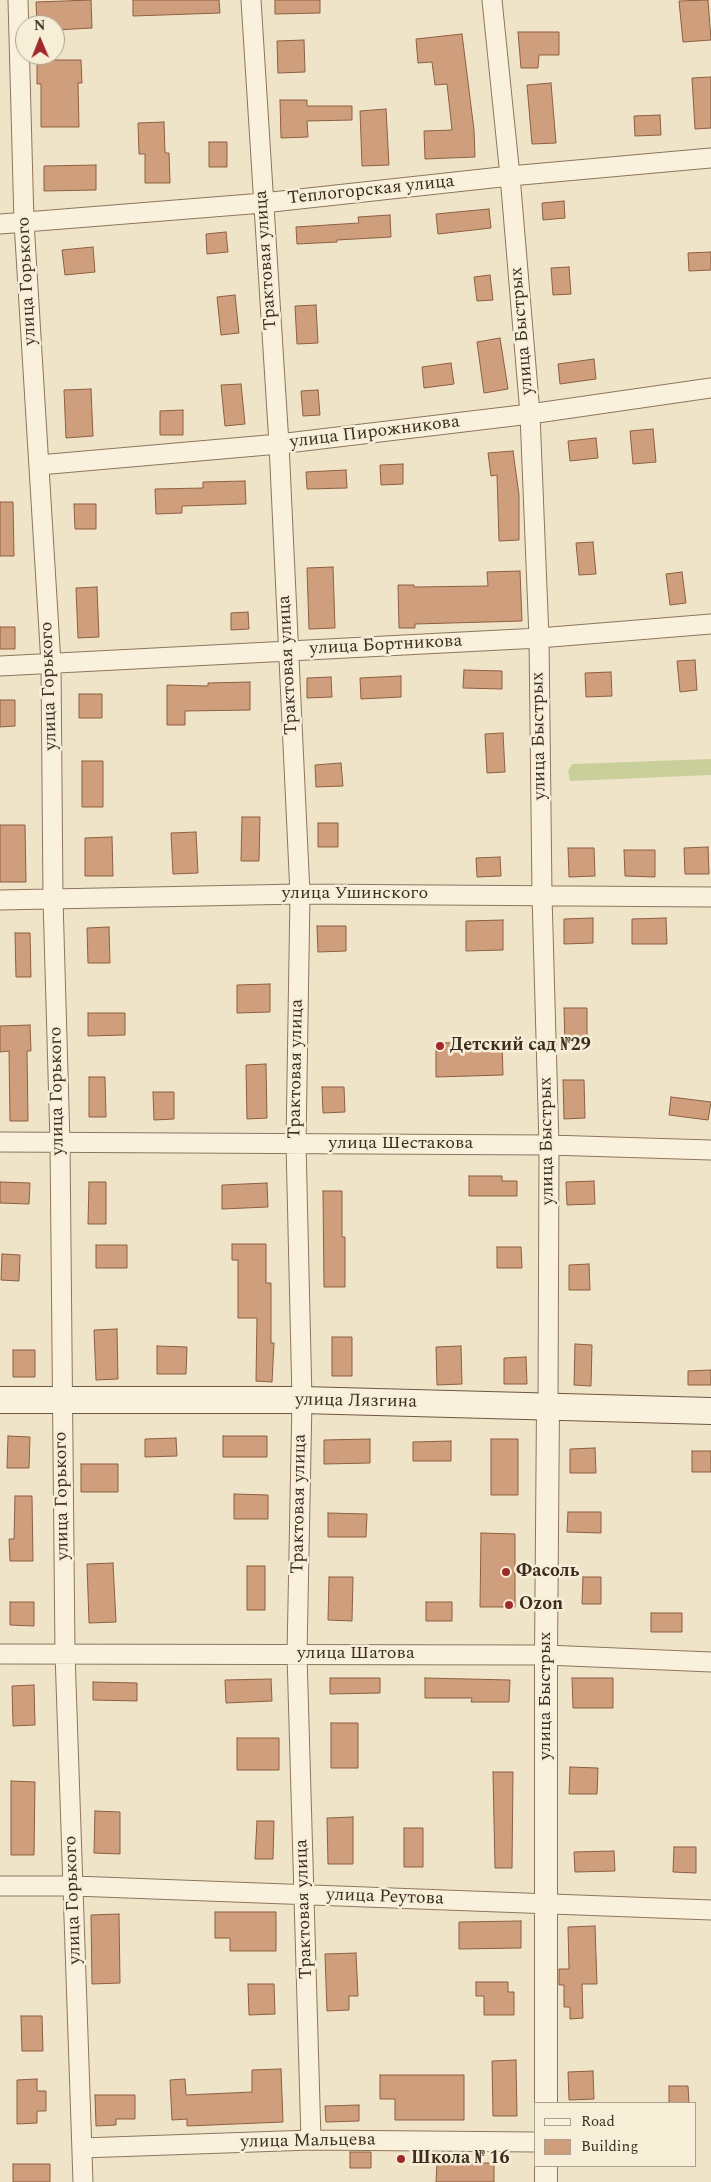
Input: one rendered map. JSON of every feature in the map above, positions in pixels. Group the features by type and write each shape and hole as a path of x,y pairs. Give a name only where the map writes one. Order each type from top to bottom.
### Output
{"main road":[{"name":"улица Лязгина","path":"0,1400 302,1400 711,1410"}],"street":[{"name":"улица Горького","path":"18,0 24,222 52,664 53,899 60,1143 61,1401 65,1653 83,2182"},
{"name":"Трактовая улица","path":"250,0 279,444 300,894 296,1143 302,1400 297,1654 311,2140"},
{"name":"улица Быстрых","path":"492,0 510,176 530,414 539,638 542,894 549,1145 546,2102"},
{"name":"Теплогорская улица","path":"0,224 263,202 510,176 711,158"},
{"name":"улица Пирожникова","path":"39,465 279,444 530,414 711,388"},
{"name":"улица Бортникова","path":"0,666 539,638 711,624"},
{"name":"улица Ушинского","path":"0,900 300,894 542,894 711,897"},
{"name":"улица Шестакова","path":"0,1142 549,1145 711,1150"},
{"name":"улица Шатова","path":"0,1654 546,1655 711,1662"},
{"name":"улица Реутова","path":"0,1886 74,1886 711,1910"},
{"name":"улица Мальцева","path":"82,2148 311,2140 534,2142"},
{"path":"546,2167 546,2182"}],"green space":[{"path":"711,759 711,775 570,781 568,771 572,764"}],"building":[{"path":"91,0 92,28 65,29 65,15 37,15 36,2"},
{"path":"133,0 219,0 220,13 133,16"},
{"path":"275,0 320,0 320,13 275,14"},
{"path":"708,0 711,40 683,42 679,1"},
{"path":"518,32 559,32 559,55 539,55 538,68 521,68"},
{"path":"462,34 474,130 475,157 425,159 424,131 452,130 447,84 435,85 432,62 418,63 416,39"},
{"path":"304,40 305,72 278,73 277,41"},
{"path":"65,60 81,60 82,83 78,83 79,127 41,127 41,84 37,84 37,65 65,65"},
{"path":"711,77 711,128 695,129 692,78"},
{"path":"551,83 556,143 532,144 527,85"},
{"path":"280,100 307,100 307,106 352,106 352,120 307,121 308,137 281,138"},
{"path":"386,109 389,165 362,166 360,111"},
{"path":"660,115 661,135 635,136 634,116"},
{"path":"164,122 165,153 169,153 170,183 145,183 145,154 139,154 138,123"},
{"path":"209,142 227,142 227,167 209,167"},
{"path":"96,165 96,190 44,191 44,166"},
{"path":"564,201 565,218 543,220 542,203"},
{"path":"489,209 491,228 438,234 436,214"},
{"path":"390,215 391,237 297,244 296,227 359,223 358,217"},
{"path":"226,232 228,252 207,254 206,234"},
{"path":"93,247 95,272 65,275 62,250"},
{"path":"711,252 711,270 689,271 688,253"},
{"path":"569,267 571,294 553,295 551,268"},
{"path":"490,275 493,300 477,301 474,277"},
{"path":"235,295 239,333 221,335 217,297"},
{"path":"316,305 318,343 297,344 295,306"},
{"path":"500,338 508,389 484,393 477,342"},
{"path":"594,359 596,379 560,384 558,364"},
{"path":"451,363 454,384 424,388 422,367"},
{"path":"241,384 245,424 225,426 221,385"},
{"path":"91,389 93,436 66,438 64,390"},
{"path":"318,390 320,415 303,416 301,391"},
{"path":"183,410 183,435 160,435 160,411"},
{"path":"653,429 656,462 633,464 630,431"},
{"path":"596,438 598,458 570,461 568,441"},
{"path":"513,451 519,495 519,540 499,541 497,475 491,476 488,453"},
{"path":"403,464 403,484 381,485 380,465"},
{"path":"346,470 347,488 307,489 306,472"},
{"path":"245,481 246,504 182,506 182,513 156,514 155,489 203,488 203,482"},
{"path":"0,502 13,502 14,556 0,556"},
{"path":"74,504 96,504 96,529 75,529"},
{"path":"593,542 596,574 579,575 576,543"},
{"path":"333,567 335,628 309,629 307,568"},
{"path":"520,571 522,621 415,624 415,628 399,628 398,585 414,585 414,587 488,586 487,572"},
{"path":"682,572 686,603 670,605 666,574"},
{"path":"97,587 99,637 78,638 76,588"},
{"path":"248,612 249,629 231,630 231,613"},
{"path":"0,627 15,627 15,649 0,649"},
{"path":"695,660 697,690 680,692 677,661"},
{"path":"464,670 502,671 502,689 463,688"},
{"path":"611,672 612,696 586,697 585,673"},
{"path":"401,676 401,697 361,699 360,678"},
{"path":"331,677 332,697 307,698 307,678"},
{"path":"250,682 250,710 185,711 185,725 167,725 167,685 208,686 208,683"},
{"path":"79,694 102,694 102,718 79,718"},
{"path":"0,700 15,700 15,726 0,727"},
{"path":"503,733 505,772 487,773 485,734"},
{"path":"82,761 103,761 103,807 82,807"},
{"path":"341,763 343,786 316,787 315,765"},
{"path":"242,817 260,817 259,861 241,861"},
{"path":"318,823 338,823 338,847 318,847"},
{"path":"0,825 25,825 26,882 0,882"},
{"path":"196,832 198,873 173,874 171,833"},
{"path":"112,837 113,876 85,876 85,838"},
{"path":"708,847 709,874 685,874 684,848"},
{"path":"568,848 594,848 595,876 569,877"},
{"path":"624,850 655,850 655,877 625,876"},
{"path":"500,857 501,876 477,877 476,858"},
{"path":"593,918 593,943 564,944 564,919"},
{"path":"666,918 667,944 632,944 632,919"},
{"path":"503,920 503,950 466,951 466,921"},
{"path":"317,926 346,926 346,951 318,952"},
{"path":"109,927 110,963 88,963 87,928"},
{"path":"15,933 30,933 31,977 16,977"},
{"path":"270,984 270,1012 237,1013 237,985"},
{"path":"564,1008 587,1008 587,1044 565,1044"},
{"path":"88,1013 125,1013 125,1035 88,1036"},
{"path":"30,1025 31,1051 27,1051 28,1121 10,1121 9,1051 0,1052 0,1026"},
{"path":"502,1042 503,1075 436,1077 436,1043"},
{"path":"266,1064 267,1118 247,1119 246,1065"},
{"path":"89,1077 105,1077 106,1117 89,1117"},
{"path":"563,1080 584,1080 585,1118 564,1119"},
{"path":"322,1087 344,1087 345,1112 323,1113"},
{"path":"153,1092 174,1092 174,1119 154,1120"},
{"path":"671,1097 711,1102 708,1120 669,1115"},
{"path":"469,1176 502,1176 502,1181 517,1181 517,1196 469,1196"},
{"path":"594,1181 595,1204 567,1205 566,1182"},
{"path":"0,1182 30,1183 29,1204 0,1203"},
{"path":"89,1182 106,1182 106,1224 88,1224"},
{"path":"267,1183 268,1207 222,1209 222,1185"},
{"path":"323,1191 342,1191 342,1237 345,1237 345,1287 324,1287"},
{"path":"232,1244 266,1244 266,1283 271,1283 271,1343 274,1343 272,1382 256,1381 257,1318 238,1318 238,1260 232,1260"},
{"path":"96,1245 127,1245 127,1268 96,1268"},
{"path":"497,1247 521,1247 522,1268 497,1268"},
{"path":"2,1254 20,1255 19,1281 1,1280"},
{"path":"589,1264 590,1290 569,1290 569,1265"},
{"path":"117,1329 118,1379 96,1380 94,1330"},
{"path":"332,1337 352,1337 352,1376 332,1376"},
{"path":"575,1344 592,1345 591,1386 574,1385"},
{"path":"157,1346 187,1347 186,1374 157,1374"},
{"path":"461,1346 462,1384 437,1385 436,1347"},
{"path":"13,1350 35,1350 35,1377 13,1377"},
{"path":"526,1357 527,1384 504,1384 504,1358"},
{"path":"711,1370 711,1385 688,1385 688,1371"},
{"path":"8,1436 30,1437 29,1468 7,1468"},
{"path":"223,1436 267,1436 267,1457 223,1457"},
{"path":"176,1438 177,1456 145,1457 145,1439"},
{"path":"370,1439 370,1463 324,1464 324,1440"},
{"path":"491,1439 518,1439 518,1495 491,1495"},
{"path":"451,1441 451,1461 413,1461 413,1442"},
{"path":"595,1448 596,1473 570,1473 570,1449"},
{"path":"692,1451 711,1451 711,1472 692,1472"},
{"path":"81,1464 118,1464 118,1492 81,1492"},
{"path":"234,1494 268,1495 268,1519 234,1519"},
{"path":"15,1496 32,1496 33,1561 10,1561 9,1539 14,1539"},
{"path":"568,1512 601,1512 601,1533 567,1532"},
{"path":"328,1513 367,1514 366,1537 328,1537"},
{"path":"481,1533 515,1534 515,1607 480,1607"},
{"path":"113,1563 116,1622 89,1623 87,1564"},
{"path":"247,1566 265,1566 265,1610 247,1610"},
{"path":"329,1577 353,1577 352,1621 328,1620"},
{"path":"583,1577 601,1577 601,1604 582,1604"},
{"path":"10,1602 34,1602 34,1626 10,1625"},
{"path":"426,1602 452,1602 452,1621 426,1621"},
{"path":"651,1613 682,1613 682,1632 651,1632"},
{"path":"330,1678 380,1678 380,1693 330,1694"},
{"path":"425,1678 510,1680 509,1702 471,1702 472,1698 425,1698"},
{"path":"572,1678 613,1678 613,1708 573,1708"},
{"path":"271,1679 272,1701 226,1703 225,1680"},
{"path":"93,1682 137,1683 137,1701 93,1700"},
{"path":"34,1685 35,1725 13,1726 12,1686"},
{"path":"331,1723 358,1723 358,1768 331,1768"},
{"path":"237,1738 279,1738 279,1770 237,1770"},
{"path":"570,1767 598,1768 597,1794 569,1794"},
{"path":"493,1772 513,1772 512,1868 495,1868"},
{"path":"11,1781 35,1782 34,1855 11,1855"},
{"path":"95,1811 120,1812 120,1854 94,1853"},
{"path":"353,1817 353,1864 328,1864 327,1818"},
{"path":"257,1821 274,1821 273,1859 255,1859"},
{"path":"404,1828 423,1828 423,1867 404,1867"},
{"path":"674,1847 696,1847 696,1873 673,1872"},
{"path":"614,1851 615,1871 575,1872 574,1852"},
{"path":"215,1912 276,1912 276,1951 230,1951 230,1938 215,1938"},
{"path":"119,1914 120,1983 92,1984 91,1915"},
{"path":"521,1921 521,1948 459,1949 459,1922"},
{"path":"595,1926 597,1984 582,1984 583,2018 570,2019 570,2007 564,2007 564,1985 559,1985 559,1969 569,1969 568,1927"},
{"path":"356,1953 358,1996 349,1996 349,2010 327,2011 325,1954"},
{"path":"476,1982 508,1982 508,1992 514,1992 514,2015 484,2015 484,1996 476,1996"},
{"path":"248,1984 274,1984 275,2014 249,2015"},
{"path":"21,2016 42,2016 43,2051 22,2051"},
{"path":"516,2060 517,2116 493,2116 492,2061"},
{"path":"281,2069 283,2122 187,2126 187,2119 172,2120 170,2080 185,2079 186,2095 252,2092 252,2070"},
{"path":"593,2071 594,2099 569,2100 568,2072"},
{"path":"380,2075 464,2075 464,2120 395,2120 395,2099 380,2099"},
{"path":"37,2079 37,2091 46,2091 46,2111 37,2111 37,2123 17,2124 17,2080"},
{"path":"669,2086 688,2086 689,2102 669,2102"},
{"path":"95,2095 135,2095 135,2119 116,2119 116,2125 96,2126"},
{"path":"359,2105 359,2121 326,2122 325,2106"},
{"path":"350,2152 371,2152 371,2168 350,2168"},
{"path":"437,2163 494,2163 494,2182 436,2182"},
{"path":"13,2164 50,2164 50,2182 13,2182"}],"place":[{"name":"Детский сад №29","path":"440,1046"},
{"name":"Фасоль","path":"506,1572"},
{"name":"Ozon","path":"509,1605"},
{"name":"Школа № 16","path":"401,2159"}]}
